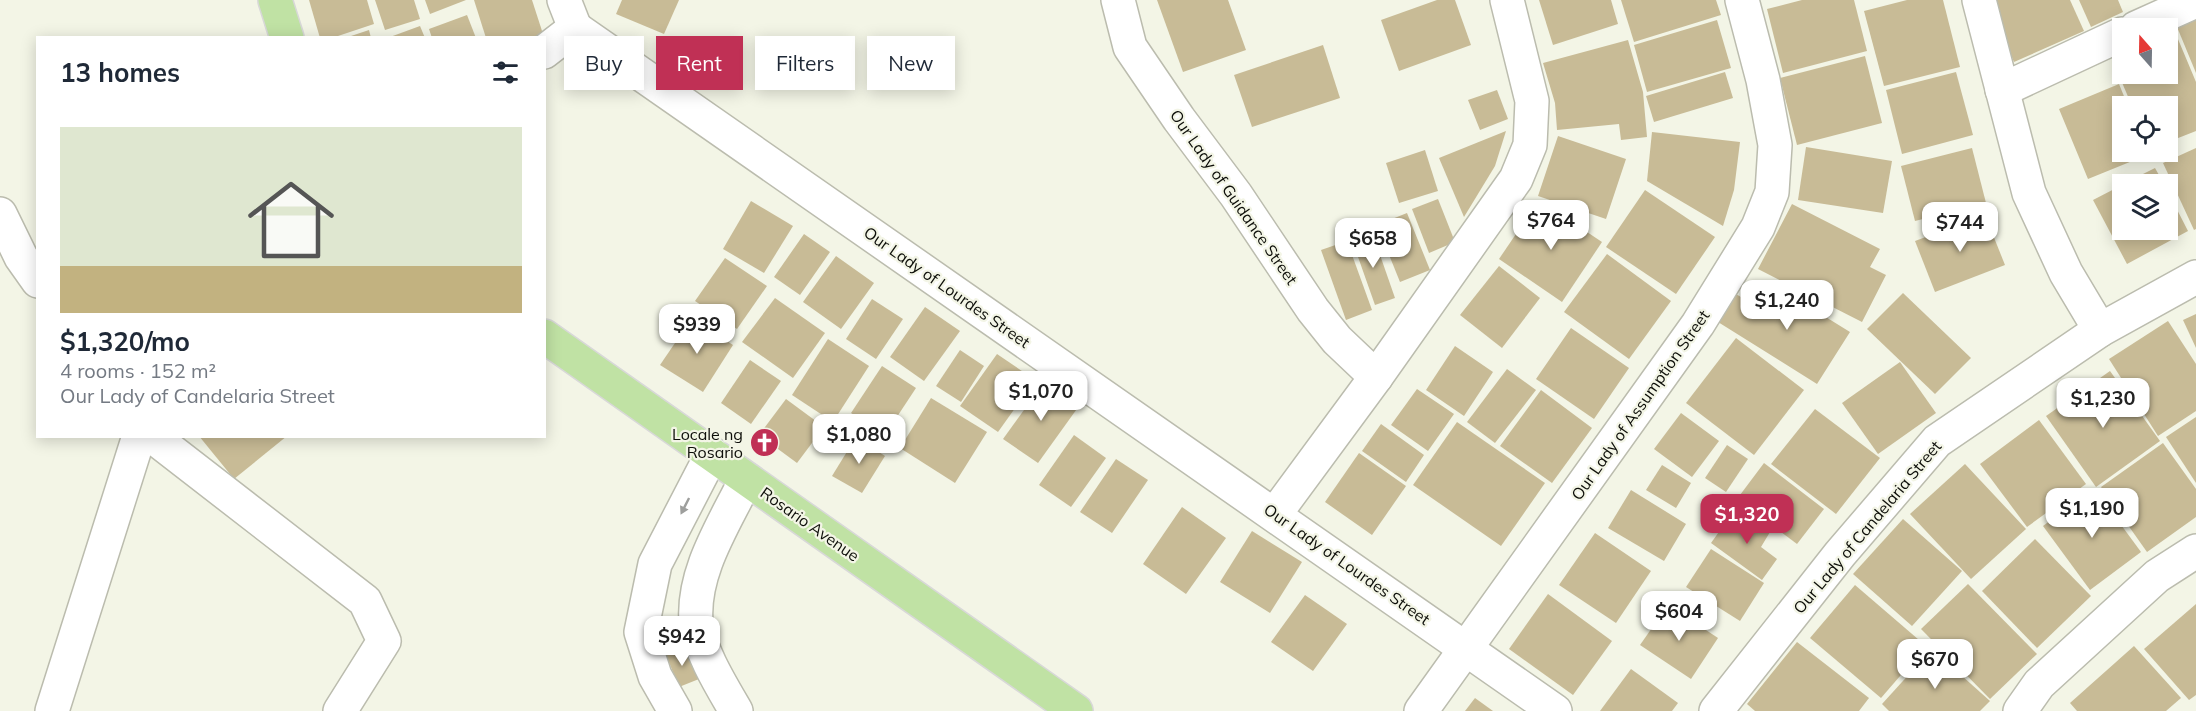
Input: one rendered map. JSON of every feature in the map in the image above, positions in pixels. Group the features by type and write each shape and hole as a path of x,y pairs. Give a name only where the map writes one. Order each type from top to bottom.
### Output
{"main road":[{"path":"275,0 286,36"},
{"name":"Rosario Avenue","path":"546,337 1076,711"}],"street":[{"name":"Our Lady of Guidance Street","path":"1118,0 1130,47 1179,119 1236,195 1313,310 1337,340 1376,377"},
{"path":"1275,514 1376,377 1516,178 1530,145 1532,101 1507,0"},
{"name":"Our Lady of Assumption Street","path":"1421,711 1698,324 1758,227 1772,192 1775,145 1763,80 1742,0"},
{"path":"1979,0 2030,193 2066,273 2100,330"},
{"path":"2158,18 2196,1"},
{"path":"546,49 569,14"},
{"name":"Our Lady of Lourdes Street","path":"569,14 1555,711"},
{"path":"2002,90 2112,39"},
{"path":"0,214 21,257 36,278"},
{"name":"Our Lady of Candelaria Street","path":"1716,711 1840,554 1937,441 2100,330 2196,277"},
{"path":"52,711 138,438"},
{"path":"155,438 365,601 384,641 340,711"},
{"path":"675,711 655,676 641,632 655,564 712,454"},
{"path":"736,711 717,678 696,622 701,575 746,479"},
{"path":"2020,711 2039,684 2157,576 2196,551"}],"building":[{"path":"309,0 367,0 374,24 338,36 319,36"},
{"path":"375,0 414,0 420,19 385,30"},
{"path":"425,0 466,0 430,14"},
{"path":"474,0 532,0 543,34 538,36 485,36"},
{"path":"622,0 679,0 664,34 616,14"},
{"path":"1157,0 1228,0 1246,50 1183,72"},
{"path":"1437,0 1455,0 1471,45 1399,71 1381,20"},
{"path":"1539,0 1611,0 1618,24 1553,45"},
{"path":"1621,0 1716,0 1721,15 1634,42"},
{"path":"1802,0 1854,0 1867,51 1783,73 1767,9"},
{"path":"1907,0 1943,0 1960,67 1884,86 1864,11"},
{"path":"1987,0 2070,0 2084,31 2014,62"},
{"path":"2079,0 2118,0 2123,12 2091,27"},
{"path":"467,15 475,36 431,36 429,29"},
{"path":"2196,19 2196,73 2178,29 2178,27"},
{"path":"1717,20 1731,68 1647,92 1634,45"},
{"path":"420,26 424,36 393,36"},
{"path":"369,30 370,36 351,36"},
{"path":"2178,39 2196,82 2196,131 2178,138 2178,96 2128,96 2123,84 2178,84"},
{"path":"1628,40 1643,92 1647,137 1621,140 1619,124 1557,130 1555,103 1543,63"},
{"path":"1323,45 1340,98 1252,127 1234,75"},
{"path":"1865,56 1882,123 1797,145 1780,78"},
{"path":"1725,72 1733,98 1654,122 1646,96"},
{"path":"1956,72 1973,135 1902,154 1886,90"},
{"path":"2119,84 2124,96 2112,96 2112,162 2130,162 2088,179 2059,109"},
{"path":"1497,90 1508,119 1480,130 1468,100"},
{"path":"1506,131 1495,166 1464,217 1439,158"},
{"path":"1652,132 1740,142 1734,190 1723,226 1647,181"},
{"path":"1558,136 1626,159 1606,219 1538,196"},
{"path":"1806,147 1892,161 1883,213 1798,200"},
{"path":"1972,148 1986,203 1915,221 1901,166"},
{"path":"2196,148 2196,229 2194,230 2178,195 2178,174 2168,174 2163,163 2178,162 2178,156"},
{"path":"1425,150 1438,191 1399,203 1386,163"},
{"path":"2155,168 2158,174 2143,174"},
{"path":"1645,190 1715,237 1676,294 1606,247"},
{"path":"2112,190 2112,236 2093,200"},
{"path":"1438,199 1455,242 1429,253 1412,209"},
{"path":"1539,200 1602,242 1562,302 1499,259"},
{"path":"751,201 793,226 764,273 723,249"},
{"path":"1792,204 1880,249 1870,267 1886,275 1862,322 1758,269"},
{"path":"2178,212 2188,231 2178,236"},
{"path":"1407,213 1430,270 1400,282 1377,225"},
{"path":"1985,215 2005,265 1935,292 1915,241"},
{"path":"1372,232 1395,298 1375,305 1352,240"},
{"path":"804,234 830,252 800,295 774,277"},
{"path":"2114,240 2171,240 2127,264"},
{"path":"1347,241 1372,310 1346,320 1321,250"},
{"path":"1607,254 1671,301 1629,359 1564,312"},
{"path":"836,256 874,283 841,329 803,302"},
{"path":"725,258 767,286 737,329 695,301"},
{"path":"1499,266 1540,298 1502,348 1460,315"},
{"path":"1769,282 1850,332 1817,384 1718,322 1736,294 1754,305"},
{"path":"1903,293 1971,358 1935,394 1867,329"},
{"path":"775,298 825,333 793,378 742,342"},
{"path":"872,299 903,319 876,359 846,339"},
{"path":"925,307 960,331 924,381 890,357"},
{"path":"2196,314 2196,348 2183,320"},
{"path":"692,318 733,345 703,392 660,365"},
{"path":"2168,321 2196,364 2196,411 2158,436 2109,359"},
{"path":"1571,328 1629,368 1594,419 1536,379"},
{"path":"1736,338 1804,390 1754,455 1686,403"},
{"path":"828,339 869,366 833,422 792,395"},
{"path":"1455,346 1493,372 1464,416 1426,390"},
{"path":"960,350 984,366 961,402 936,386"},
{"path":"997,354 1035,380 998,432 960,406"},
{"path":"750,360 781,381 751,424 721,403"},
{"path":"1900,362 1936,413 1878,454 1842,403"},
{"path":"882,366 916,388 885,435 851,413"},
{"path":"1507,369 1536,390 1495,443 1467,422"},
{"path":"2110,371 2160,441 2096,487 2046,416"},
{"path":"1045,381 1079,406 1038,463 1003,439"},
{"path":"1417,389 1454,414 1428,451 1391,425"},
{"path":"1541,390 1592,428 1552,483 1500,446"},
{"path":"931,398 987,432 955,483 900,448"},
{"path":"786,399 824,427 797,463 759,435"},
{"path":"1815,409 1880,458 1836,514 1771,464"},
{"path":"1681,413 1719,441 1692,477 1654,449"},
{"path":"2196,417 2196,483 2166,437"},
{"path":"2039,420 2086,484 2027,527 1980,464"},
{"path":"1457,422 1545,483 1501,546 1413,485"},
{"path":"1381,424 1424,455 1406,482 1362,451"},
{"path":"1074,435 1106,458 1071,507 1039,485"},
{"path":"856,437 885,456 862,493 832,476"},
{"path":"201,438 285,438 234,479"},
{"path":"2163,443 2196,489 2196,517 2147,552 2101,487"},
{"path":"1727,445 1748,459 1726,492 1705,478"},
{"path":"1359,453 1406,486 1372,535 1325,502"},
{"path":"1116,459 1148,480 1112,533 1080,512"},
{"path":"1764,463 1824,509 1797,544 1737,499"},
{"path":"1965,464 2026,529 1971,579 1910,514"},
{"path":"1662,465 1691,483 1676,508 1646,490"},
{"path":"2094,488 2141,552 2090,590 2043,526"},
{"path":"1631,490 1686,524 1664,561 1608,528"},
{"path":"1182,507 1226,538 1186,594 1143,564"},
{"path":"1752,513 1773,527 1761,547 1777,559 1762,580 1711,543 1726,522 1740,532"},
{"path":"1903,519 1962,571 1912,626 1853,574"},
{"path":"1252,531 1302,562 1270,613 1220,582"},
{"path":"1595,533 1651,571 1616,623 1559,585"},
{"path":"2035,539 2091,596 2037,648 1982,591"},
{"path":"1711,549 1764,583 1740,621 1686,587"},
{"path":"1968,584 2037,654 1990,699 1921,629"},
{"path":"1855,585 1926,646 1881,698 1810,638"},
{"path":"1548,594 1612,641 1573,695 1509,649"},
{"path":"1305,595 1347,624 1313,671 1271,642"},
{"path":"2196,604 2196,695 2189,700 2144,649"},
{"path":"1668,605 1718,638 1691,679 1640,645"},
{"path":"1797,642 1869,698 1859,711 1755,711 1747,704"},
{"path":"2134,646 2181,698 2166,711 2077,711 2070,703"},
{"path":"685,647 699,679 679,687 666,655"},
{"path":"1932,649 1990,701 1980,711 1889,711 1882,704"},
{"path":"1631,669 1678,703 1672,711 1600,711"},
{"path":"1475,698 1493,711 1465,711"}],"place":[{"name":"Locale ng Rosario","path":"764,443"}]}
